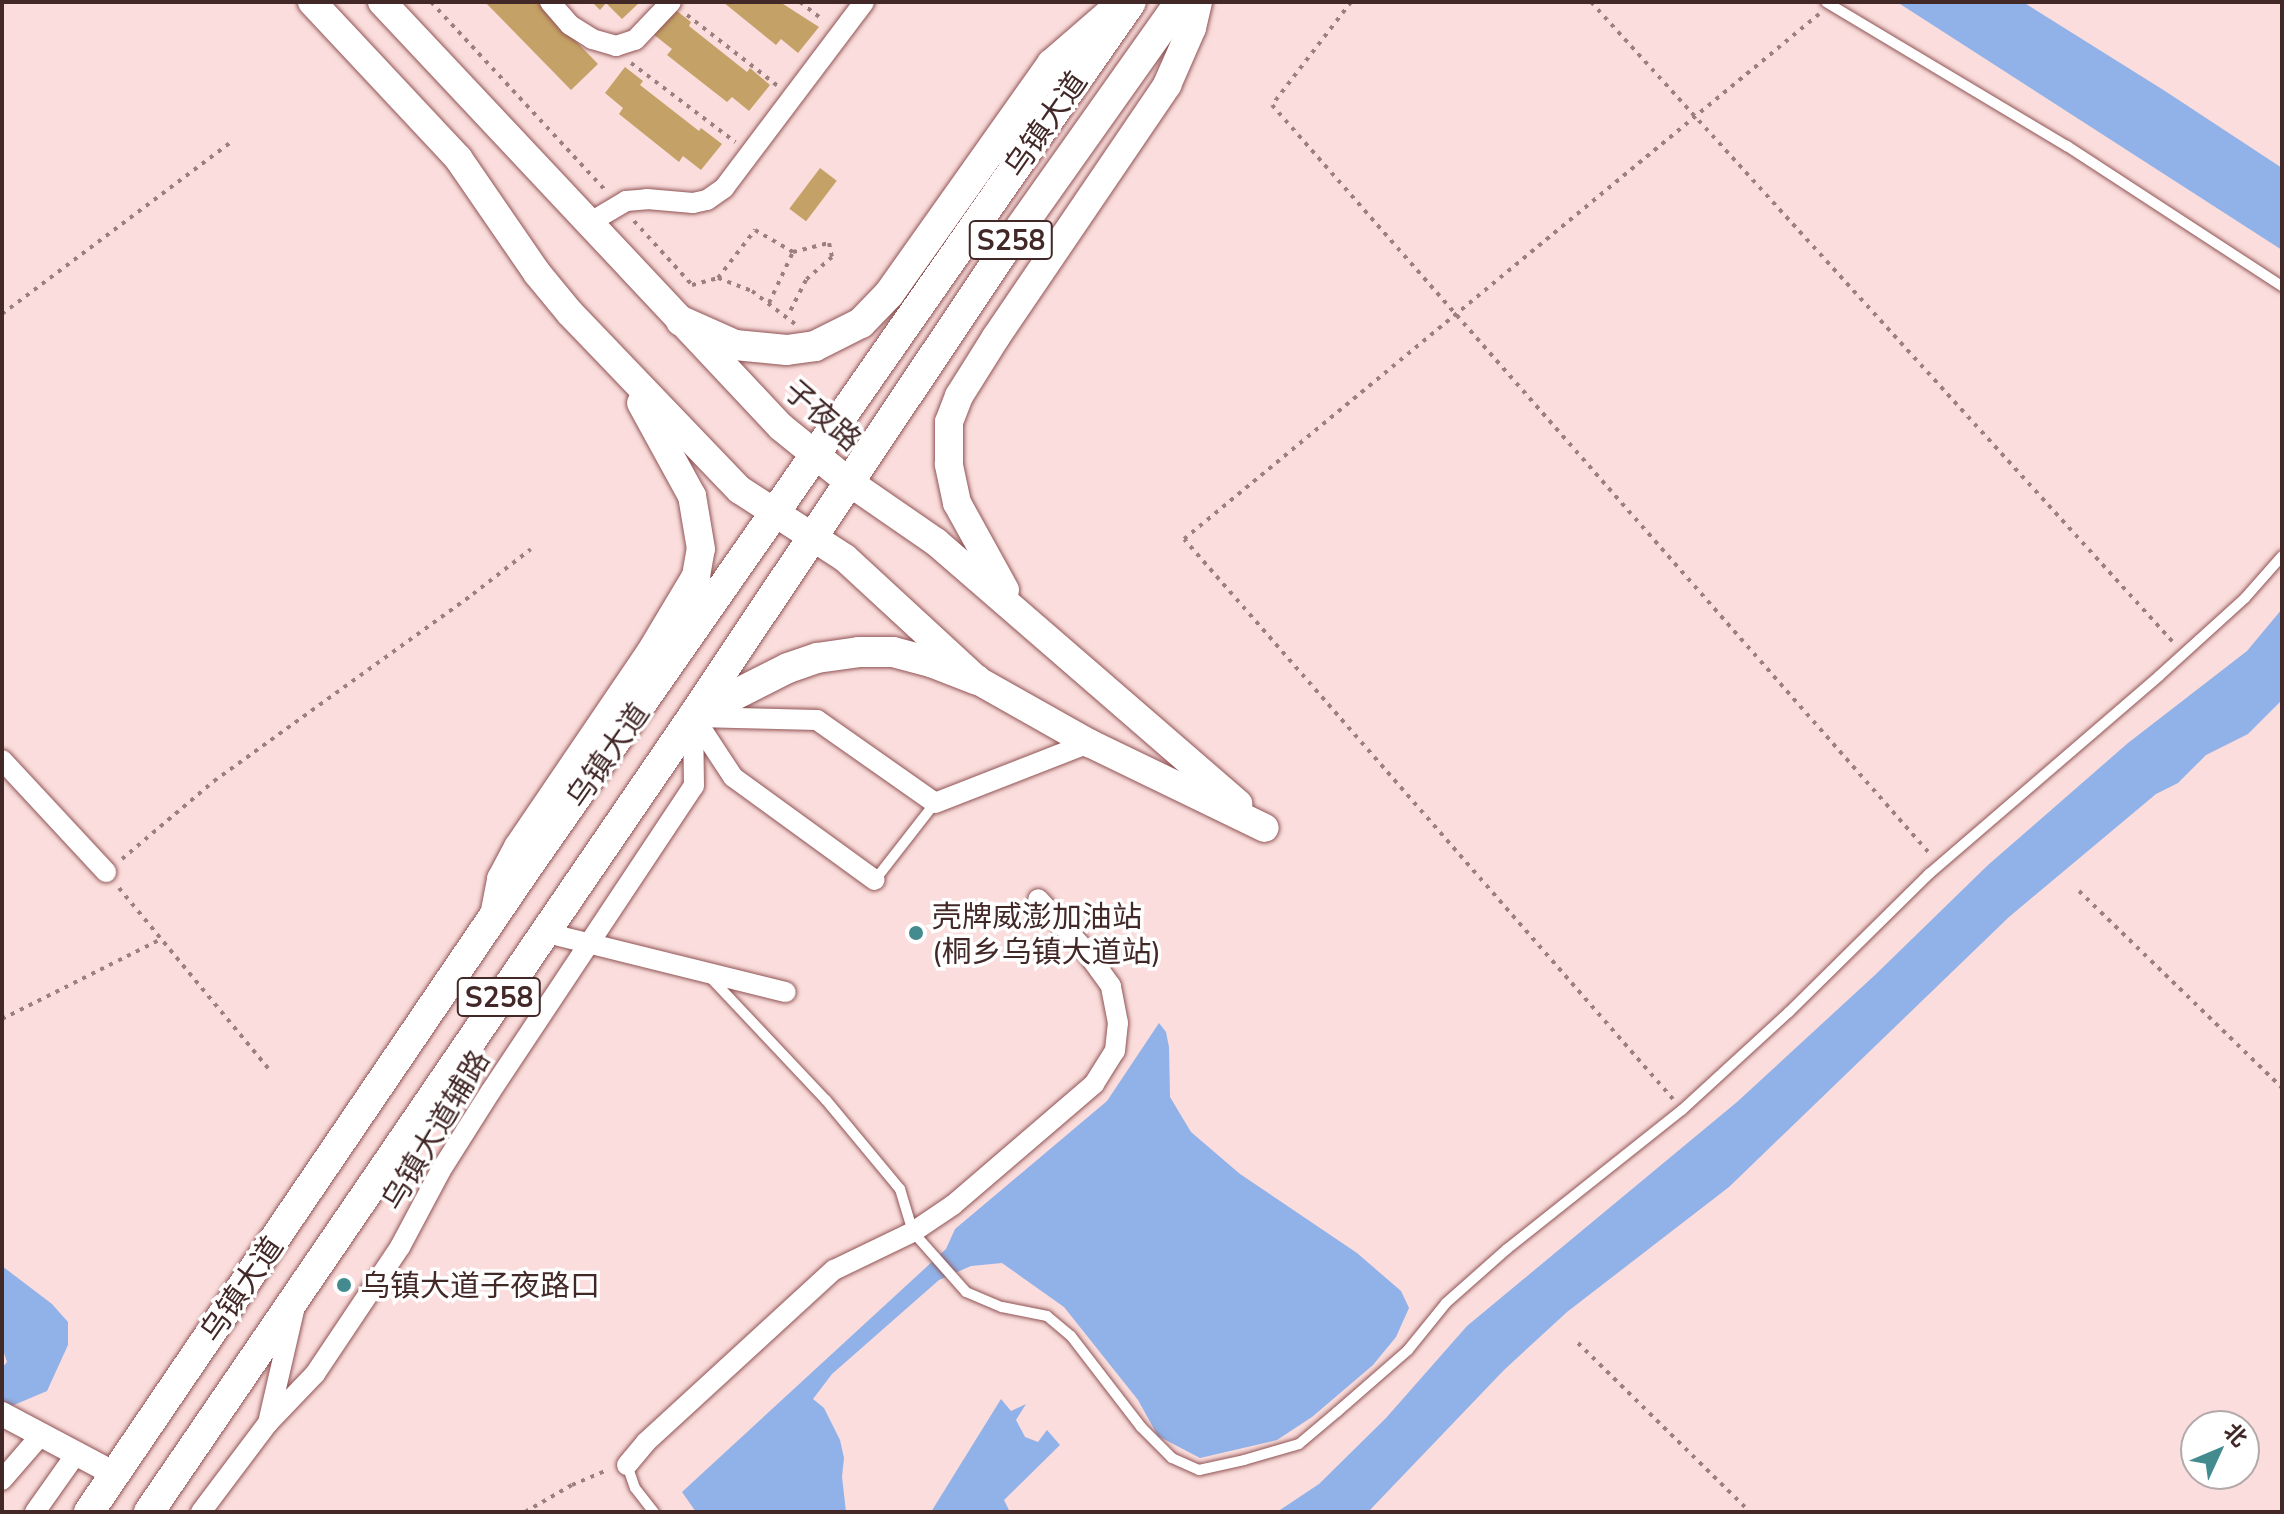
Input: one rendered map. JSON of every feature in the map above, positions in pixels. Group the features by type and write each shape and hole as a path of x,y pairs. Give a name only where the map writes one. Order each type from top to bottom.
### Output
{"main road":[{"path":"312,2 458,158 537,273 613,358 740,490 814,537 871,580 977,680"},
{"name":"子夜路","path":"382,2 781,427 849,482 936,542 1265,828 1089,743"},
{"path":"681,321 735,345 787,350 815,346 861,323 889,294 1052,64 1124,2"},
{"name":"乌镇大道","path":"89,1512 494,916 1131,2"},
{"name":"乌镇大道","path":"149,1512 693,716 1043,195 1180,2"},
{"path":"1021,614 957,503 948,454 949,422 959,396 996,337 1167,85 1192,28 1198,2"},
{"path":"494,916 501,879 518,847 650,653 696,576 701,549 692,496 681,470 613,358"},
{"path":"693,716 788,668 817,658 859,652 893,652 931,662 977,680 1089,743"},
{"path":"435,1004 475,1032"}],"street":[{"path":"550,2 570,25 592,39 616,46 635,40 671,2"},
{"path":"589,223 626,201 647,199 693,203 707,200 724,188 864,2"},
{"path":"693,716 817,720 935,803 1089,743"},
{"path":"693,716 733,777 875,880"},
{"name":"乌镇大道辅路","path":"201,1512 268,1423 315,1374 400,1247 466,1131 694,786 693,716"},
{"path":"2,760 106,872"},
{"path":"627,1465 646,1442 834,1270 913,1232 953,1205 1094,1084 1115,1051 1118,1023 1111,986 1085,950 1038,899"},
{"path":"543,932 786,992"},
{"path":"268,1423 298,1291"},
{"path":"2,1414 115,1474"},
{"path":"2,1480 36,1433"},
{"path":"35,1512 76,1454"}],"lane":[{"path":"1828,3 2067,146 2282,286"},
{"path":"705,972 826,1100 900,1189 913,1232 966,1292 1002,1307 1047,1316 1071,1336 1141,1427 1172,1458 1199,1470 1299,1444 1408,1350 1446,1303 1507,1249 1682,1110 1789,1012 1940,864 2245,598 2282,556"},
{"path":"875,880 935,803"},
{"path":"627,1465 635,1488 654,1512"}],"path":[{"path":"671,2 792,98"},
{"path":"800,2 840,33"},
{"path":"1351,2 1272,105 1940,864"},
{"path":"1591,2 2183,653"},
{"path":"1682,1110 1184,539 1828,3"},
{"path":"616,46 633,65 750,154"},
{"path":"2,314 230,143"},
{"path":"718,278 755,230 793,252 829,243 832,257 806,280 787,316"},
{"path":"769,303 793,252"},
{"path":"268,1068 159,940 106,872 214,781 531,549"},
{"path":"2079,891 2282,1088"},
{"path":"2,1019 159,940"},
{"path":"1578,1343 1750,1512"},
{"path":"525,1512 572,1485 627,1465"}],"water":[{"path":"1897,2 2023,2 2165,91 2282,168 2282,250"},
{"path":"2282,609 2282,700 2248,734 2206,755 2178,783 2156,794 2009,917 1729,1187 1567,1312 1504,1370 1368,1512 1277,1512 1319,1484 1386,1418 1467,1326 1737,1102 1875,975 1988,865 2128,743 2247,651"},
{"path":"1159,1023 1166,1032 1169,1047 1170,1097 1191,1132 1240,1174 1357,1253 1401,1291 1409,1308 1396,1337 1373,1365 1312,1417 1277,1440 1200,1458 1158,1436 1138,1400 1064,1307 1002,1263 971,1266 939,1280 832,1374 813,1399 824,1408 840,1440 844,1458 842,1477 846,1512 696,1512 682,1492 946,1249 955,1229 1107,1101"},
{"path":"2,1266 52,1304 68,1322 68,1345 47,1391 2,1410 2,1368 7,1362 2,1347"},
{"path":"1001,1399 1011,1411 1026,1404 1016,1420 1025,1437 1038,1442 1047,1430 1060,1445 1004,1500 1010,1512 931,1512"}],"building":[{"path":"485,2 538,2 598,64 571,90"},
{"path":"592,2 640,2 622,19 606,3 600,10"},
{"path":"723,2 780,2 819,27 798,53 781,39 776,45"},
{"path":"673,8 691,22 689,26 747,72 750,68 770,85 749,111 732,97 727,102 667,55 672,49 653,34"},
{"path":"625,67 643,81 640,85 699,131 701,128 722,144 701,170 683,156 679,162 619,114 623,108 605,93"},
{"path":"820,168 837,181 806,221 789,209"}],"place":[{"name":"壳牌威澎加油站 (桐乡乌镇大道站)","path":"916,933"},
{"name":"乌镇大道子夜路口","path":"344,1285"}]}
